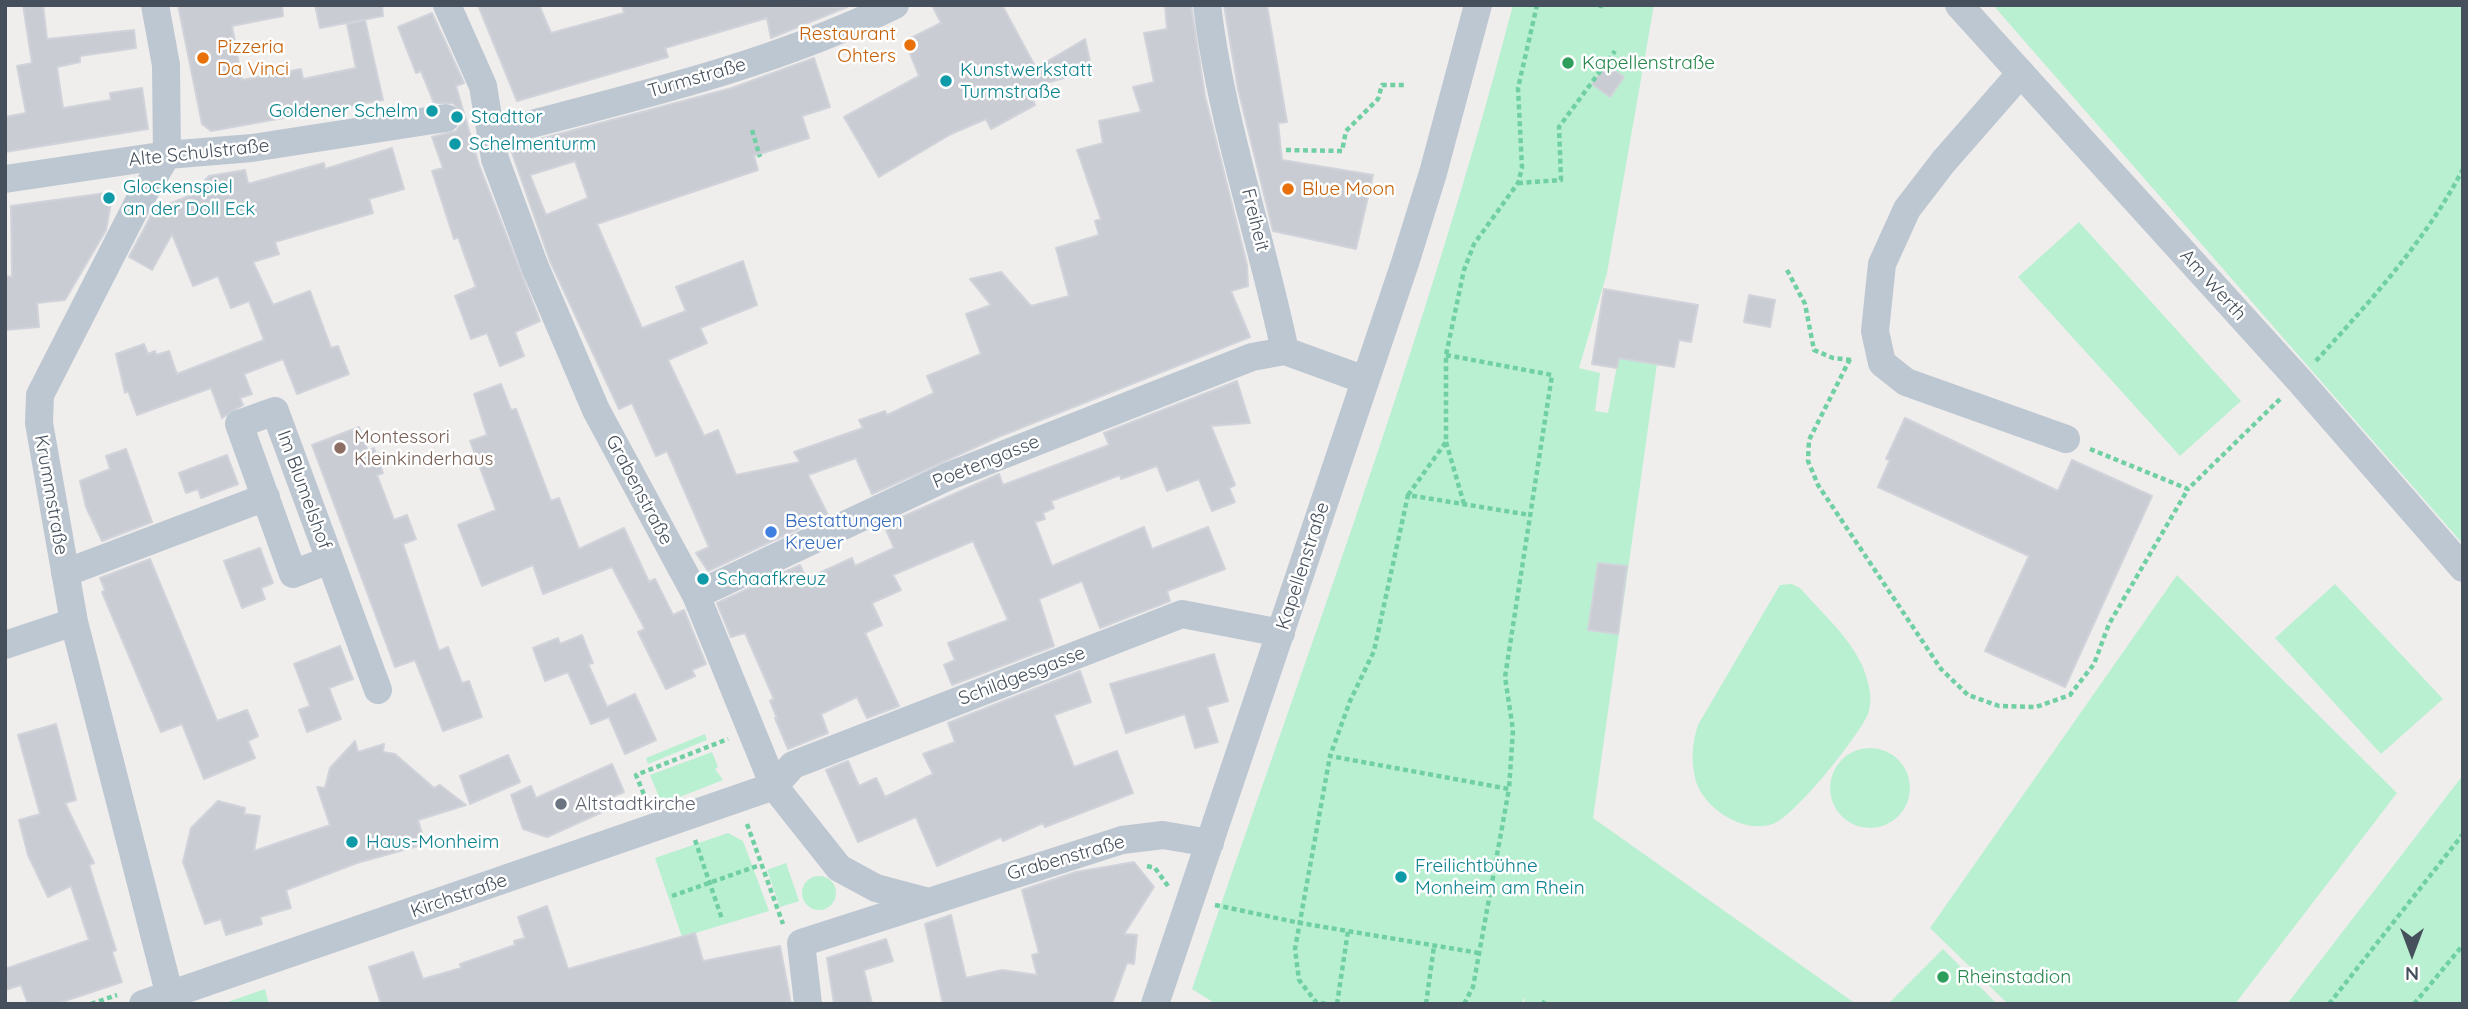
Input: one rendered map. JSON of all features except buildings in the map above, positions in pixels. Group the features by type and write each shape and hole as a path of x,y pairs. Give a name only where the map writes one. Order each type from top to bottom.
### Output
{"street":[{"path":"155,5 166,65 167,155"},
{"name":"Grabenstraße","path":"447,5 483,86 473,118 495,159 535,267 596,410 696,595 774,786 839,868 876,888 925,901"},
{"name":"Turmstraße","path":"392,127 473,118 781,54 847,29 895,5"},
{"name":"Freiheit","path":"1207,5 1224,104 1249,196 1285,351"},
{"name":"Kapellenstraße","path":"1156,1004 1181,895 1210,843 1281,633 1433,173 1478,5"},
{"name":"Am Werth","path":"1959,5 2299,380 2463,569"},
{"path":"2021,73 1944,161 1907,209 1882,264 1875,331 1882,363 1906,382 2066,439"},
{"name":"Alte Schulstraße","path":"5,179 167,155 252,148 392,127"},
{"name":"Krummstraße","path":"167,155 138,203 40,395 39,423 74,622 171,999"},
{"path":"1285,351 1365,380"},
{"name":"Poetengasse","path":"696,595 949,476 1252,357 1285,351"},
{"name":"Im Blumelshof","path":"329,560 293,574 239,424 275,411 378,690"},
{"name":"Im Blumelshof","path":"65,573 266,497"},
{"name":"Schildgesgasse","path":"774,786 793,765 1182,614 1281,633"},
{"path":"5,645 74,622"},
{"name":"Kirchstraße","path":"134,998 171,999 774,786"},
{"name":"Grabenstraße","path":"801,943 925,901 1122,840 1163,835 1210,843"},
{"path":"801,943 808,1004"}],"path":[{"path":"1464,504 1446,442 1446,355 1464,270 1474,244 1518,183 1522,167 1518,88 1537,5"},
{"path":"1518,183 1561,180 1559,127 1615,51"},
{"path":"1286,150 1342,151 1346,131 1378,99 1382,85 1405,85"},
{"path":"752,130 760,157"},
{"path":"1850,359 1809,440 1808,461 1818,485 1941,669 1968,695 1999,706 2036,707 2070,695 2094,663 2109,624 2189,489 2299,380 2411,251 2446,202 2463,169"},
{"path":"1787,270 1805,304 1814,349 1833,358 1882,363"},
{"path":"1446,355 1552,375 1505,677 1513,730 1509,789 1473,987 1464,1004"},
{"path":"2066,439 2189,489"},
{"path":"1326,1004 1316,1002 1299,980 1295,949 1330,756 1350,701 1374,651 1408,495 1446,442"},
{"path":"1408,495 1530,514"},
{"path":"647,802 636,775 752,730"},
{"path":"1330,756 1509,789"},
{"path":"753,817 745,820 781,922 801,943"},
{"path":"706,833 694,838 722,919"},
{"path":"2329,1004 2463,834"},
{"path":"673,896 760,865"},
{"path":"1144,865 1155,868 1181,895 1300,923 1479,953"},
{"path":"1336,1004 1348,931"},
{"path":"2414,1004 2463,945"},
{"path":"1426,1004 1434,946"},
{"path":"91,1004 134,998"}],"green space":[{"path":"1513,5 1654,5 1607,273 1579,368 1600,373 1595,411 1608,413 1620,350 1658,357 1593,818 1856,1004 1524,1004 1525,997 1521,1004 1216,1004 1192,989 1362,500 1442,254"},
{"path":"1993,5 2463,5 2463,544"},
{"path":"2079,222 2241,401 2180,456 2018,277"},
{"path":"2177,575 2397,793 2235,1004 2008,1004 1930,928"},
{"path":"1792,584 1800,588 1851,646 1865,672 1870,708 1852,739 1797,805 1775,823 1751,826 1726,817 1706,800 1695,778 1694,738 1698,725 1780,585"},
{"path":"2335,584 2443,699 2381,754 2275,638"},
{"path":"705,734 707,740 648,764 646,758"},
{"path":"1862,748 1878,748 1899,759 1910,780 1910,796 1899,817 1878,828 1862,828 1848,822 1836,810 1830,796 1830,780 1836,766 1848,754"},
{"path":"712,752 718,767 715,769 723,780 662,804 650,775"},
{"path":"2463,775 2463,1004 2287,1004"},
{"path":"728,833 743,841 769,911 682,937 655,858"},
{"path":"786,863 799,901 780,907 767,870"},
{"path":"819,876 831,881 836,893 831,905 819,910 807,905 802,893 807,881"},
{"name":"Rheinstadion","path":"1943,949 1997,1004 1888,1004"},
{"path":"265,989 269,1004 222,1004"}],"place":[{"name":"Restaurant Ohters","path":"910,45"},
{"name":"Pizzeria Da Vinci","path":"203,58"},
{"name":"Kapellenstraße","path":"1568,63"},
{"name":"Kunstwerkstatt Turmstraße","path":"946,81"},
{"name":"Goldener Schelm","path":"432,111"},
{"name":"Stadttor","path":"457,117"},
{"name":"Schelmenturm","path":"455,144"},
{"name":"Blue Moon","path":"1288,189"},
{"name":"Glockenspiel an der Doll Eck","path":"109,198"},
{"name":"Montessori Kleinkinderhaus","path":"340,448"},
{"name":"Bestattungen Kreuer","path":"771,532"},
{"name":"Schaafkreuz","path":"703,579"},
{"name":"Altstadtkirche","path":"561,804"},
{"name":"Haus-Monheim","path":"352,842"},
{"name":"Freilichtbühne Monheim am Rhein","path":"1401,877"},
{"name":"Rheinstadion","path":"1943,977"}]}
